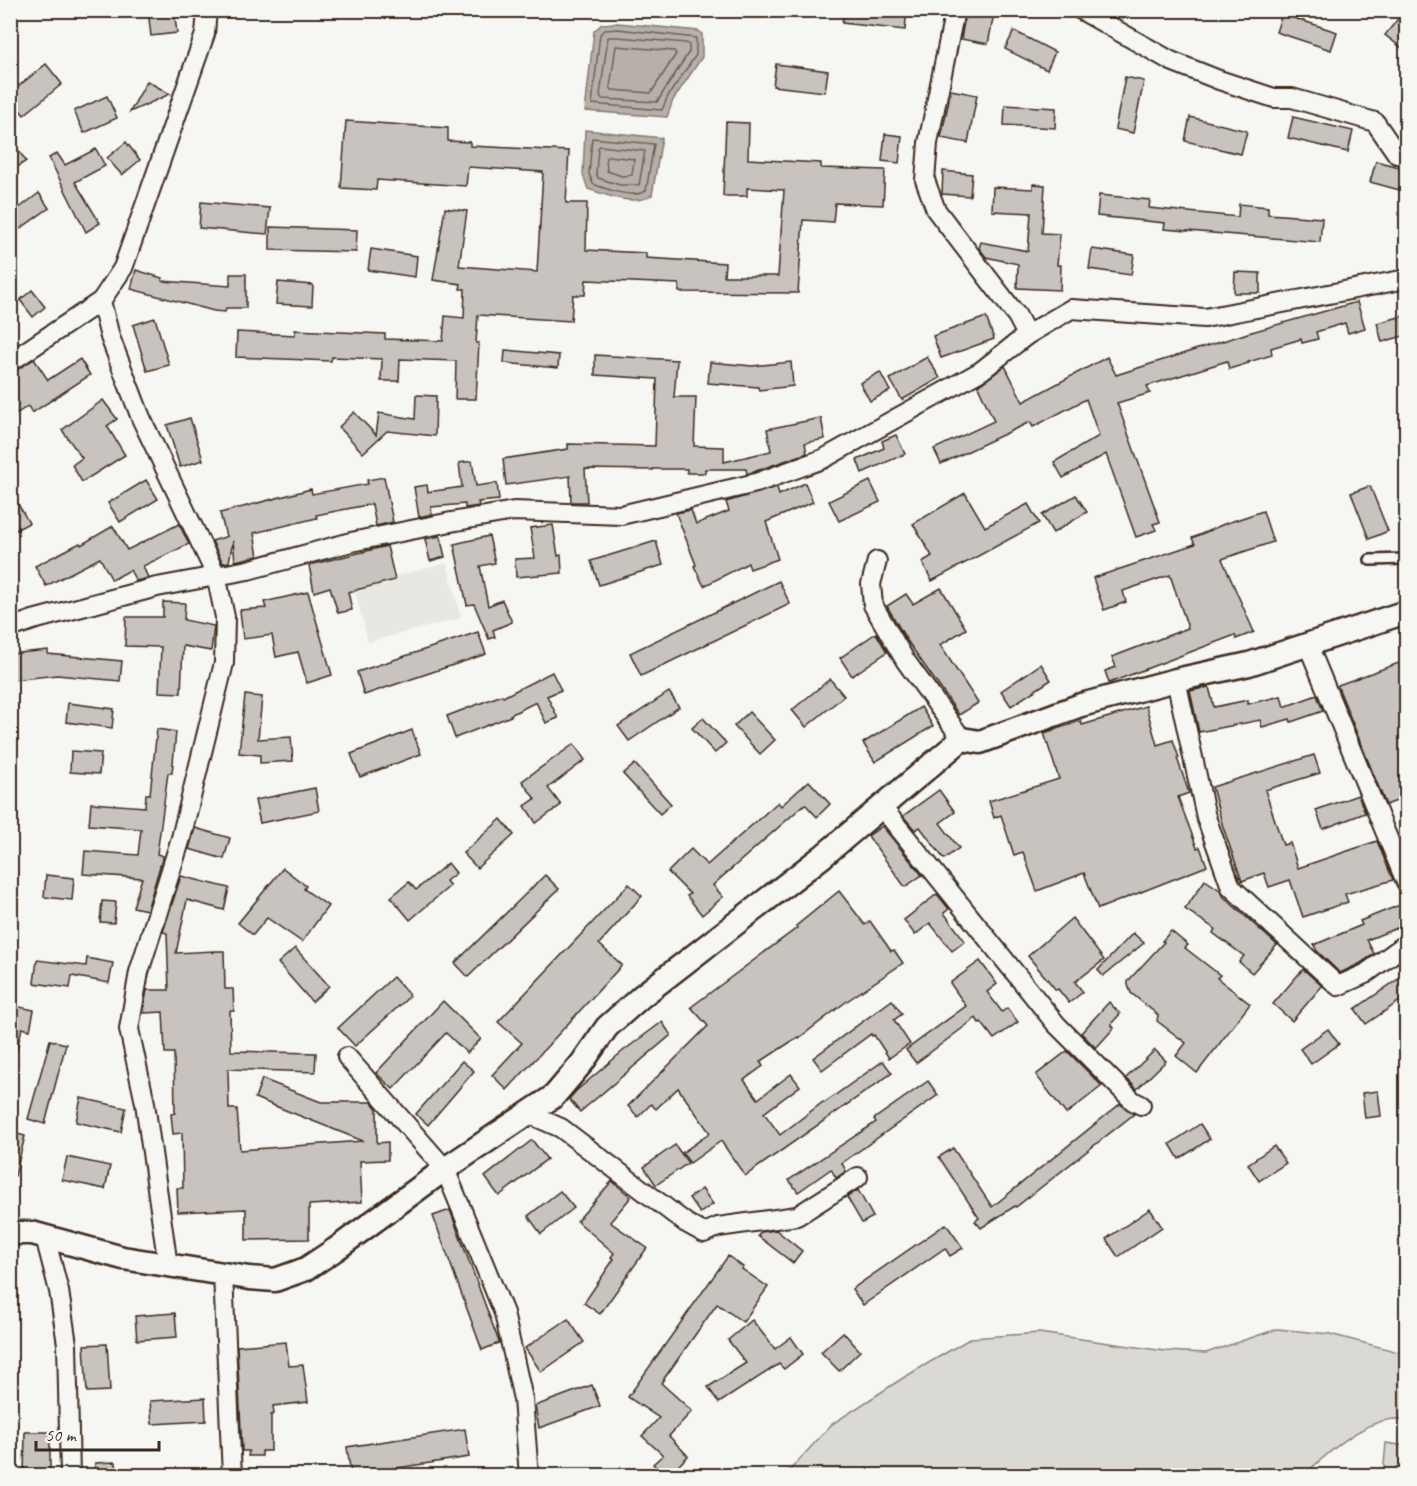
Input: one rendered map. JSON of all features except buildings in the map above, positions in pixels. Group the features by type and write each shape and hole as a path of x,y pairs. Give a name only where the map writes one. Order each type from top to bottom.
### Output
{"street":[{"path":"10,362 102,301 123,268 206,34 207,10"},
{"path":"955,10 928,143 925,180 936,210 1017,316 1027,335"},
{"path":"1081,10 1172,61 1219,80 1274,98 1292,98 1375,122 1397,154 1407,155"},
{"path":"10,628 157,587 248,570 351,542 513,511 621,515 756,483 823,459 981,371 1027,335 1071,309 1205,318 1407,279"},
{"path":"102,301 110,337 141,418 216,575 225,617 224,663 182,838 139,972 129,1029 145,1103 168,1266"},
{"path":"877,561 871,584 873,605 905,660 962,739 981,742 1081,705 1249,664 1407,612"},
{"path":"1308,645 1407,882"},
{"path":"1176,680 1206,817 1231,887 1338,986 1365,974 1407,944"},
{"path":"10,1233 32,1233 123,1258 223,1274 275,1280 306,1269 445,1168 554,1096 582,1063 607,1027 823,856 962,739"},
{"path":"881,806 1056,1024 1133,1101 1141,1105"},
{"path":"347,1057 445,1168 504,1313 523,1400 529,1476"},
{"path":"529,1114 561,1128 704,1233 718,1227 797,1216 858,1177"},
{"path":"45,1237 59,1291 67,1344 70,1476"},
{"path":"223,1274 232,1476"}],"lane":[{"path":"1370,560 1407,559"}],"shaded area":[{"path":"447,563 461,618 368,642 355,590 395,580 395,576"},
{"path":"1277,1329 1330,1334 1406,1354 1406,1420 1393,1419 1365,1428 1325,1456 1304,1475 791,1476 788,1472 832,1424 971,1338 1039,1333 1165,1351 1206,1353"},
{"path":"1386,1443 1406,1446 1406,1475 1383,1475"}],"water":[{"path":"618,23 699,31 702,34 702,57 673,100 667,117 585,111 594,31 602,24"},
{"path":"585,130 662,138 652,195 629,200 588,189 583,175"}]}
